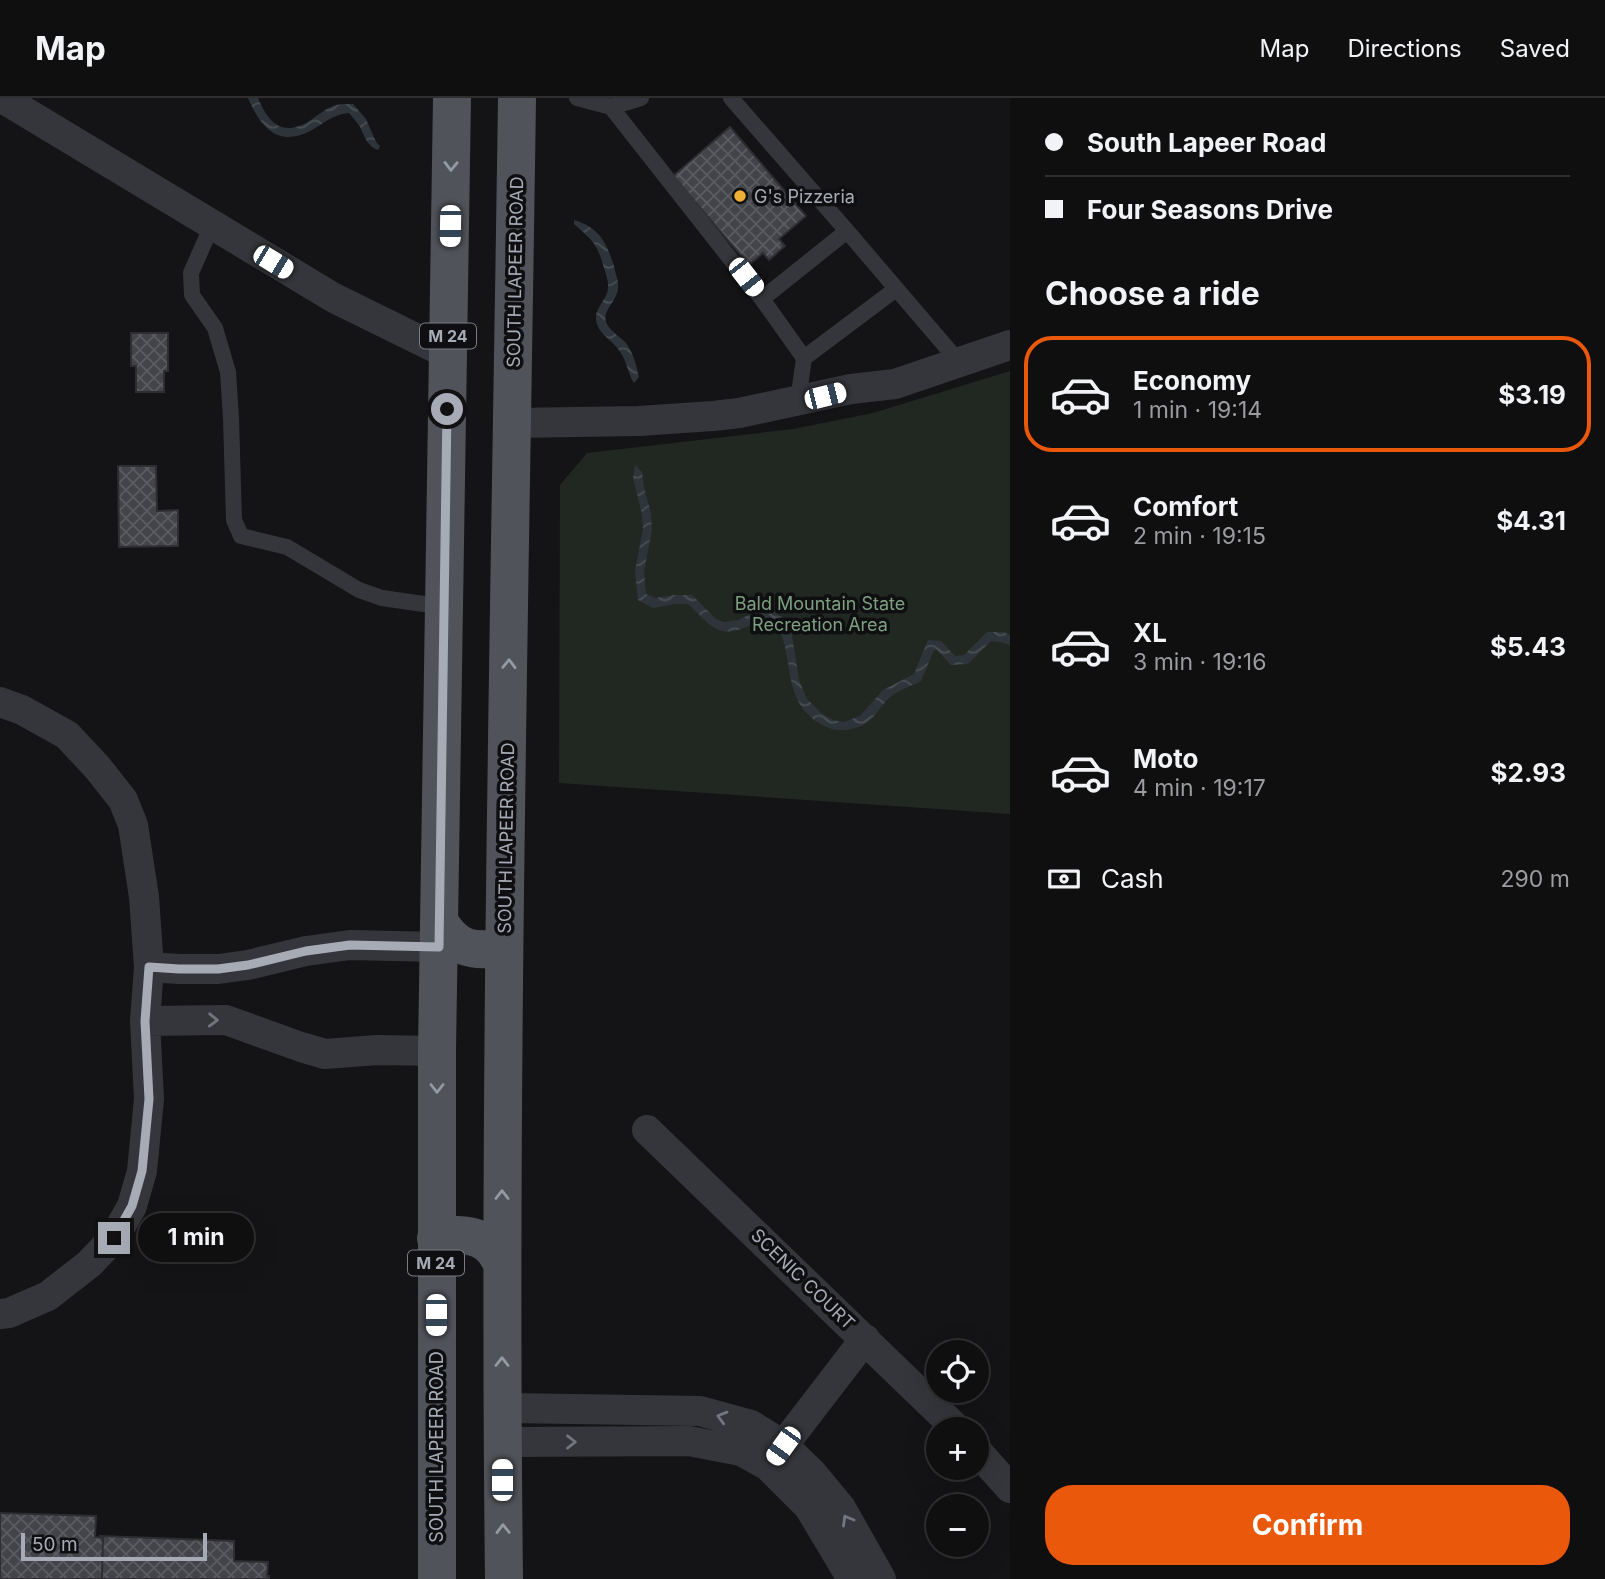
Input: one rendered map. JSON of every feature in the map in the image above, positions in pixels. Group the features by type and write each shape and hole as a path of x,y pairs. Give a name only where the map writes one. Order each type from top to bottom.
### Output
{"main road":[{"name":"SOUTH LAPEER ROAD","path":"437,1579 437,1051 452,98"},
{"name":"SOUTH LAPEER ROAD","path":"504,1579 504,947 517,98"},
{"path":"439,934 447,935 466,948 491,950 504,947"},
{"path":"436,1238 448,1235 470,1236 493,1249 502,1263"}],"street":[{"path":"2,98 334,298 448,354"},
{"path":"512,423 639,421 713,416 851,389 895,384 1010,345"},
{"path":"0,702 22,709 67,735 97,766 123,800 133,825 139,858 149,967 145,1021 149,1099 142,1171 132,1206 114,1238 89,1264 48,1296 0,1314"},
{"path":"149,967 218,969 306,951 439,934"},
{"path":"145,1021 226,1020 301,1048 325,1054 377,1050 437,1051"},
{"name":"SCENIC COURT","path":"647,1130 944,1417"},
{"path":"775,1456 865,1339"},
{"path":"502,1425 689,1441 775,1456 812,1473 841,1508 881,1579"},
{"path":"775,1456 852,1579"},
{"path":"989,1465 1010,1488"}],"lane":[{"path":"577,98 611,107 641,98"},
{"path":"731,98 959,362"},
{"path":"611,107 762,299 804,358 798,401"},
{"path":"212,225 191,273 192,295 215,328 228,372 234,520 241,536 287,547 359,590 382,598 444,607"},
{"path":"762,299 847,231"},
{"path":"804,358 896,289"}],"green space":[{"name":"Bald Mountain State Recreation Area","path":"1010,371 1010,814 559,783 560,485 587,453 793,429 873,413"}],"water":[{"path":"248,98 258,98 271,120 277,125 290,128 308,122 332,106 353,104 366,119 380,146 378,150 369,144 349,113 333,117 298,136 279,135 264,125"},
{"path":"574,220 590,227 601,237 611,257 618,288 605,318 632,354 639,377 634,383 621,353 597,324 597,311 607,293 607,278 596,248 574,224"},
{"path":"635,465 642,472 651,513 652,530 644,571 646,594 655,598 692,595 716,619 724,622 770,609 783,618 792,635 799,680 807,699 833,720 844,722 860,716 883,690 914,674 928,640 941,641 955,656 964,655 987,632 1004,632 1010,635 1010,645 991,641 968,664 951,665 934,650 921,681 891,696 865,724 845,730 824,726 805,712 797,698 783,640 778,628 768,619 741,629 724,631 712,626 688,604 653,608 638,600 635,571 643,529 633,478"}],"building":[{"name":"G's Pizzeria","path":"730,127 806,216 779,239 785,246 769,260 763,253 749,265 673,176"},
{"path":"131,333 168,333 168,371 164,371 164,392 136,392 136,366 131,366"},
{"path":"118,466 156,466 157,511 178,510 178,546 119,547"},
{"path":"0,1513 96,1516 95,1537 103,1538 102,1579 0,1579"},
{"path":"100,1536 234,1541 234,1561 268,1562 269,1579 102,1579 103,1538"}],"place":[{"name":"G's Pizzeria","path":"740,196"}],"route":[{"path":"114,1238 132,1206 142,1171 149,1099 145,1021 149,967 218,969 350,945 439,947 447,409"}]}
